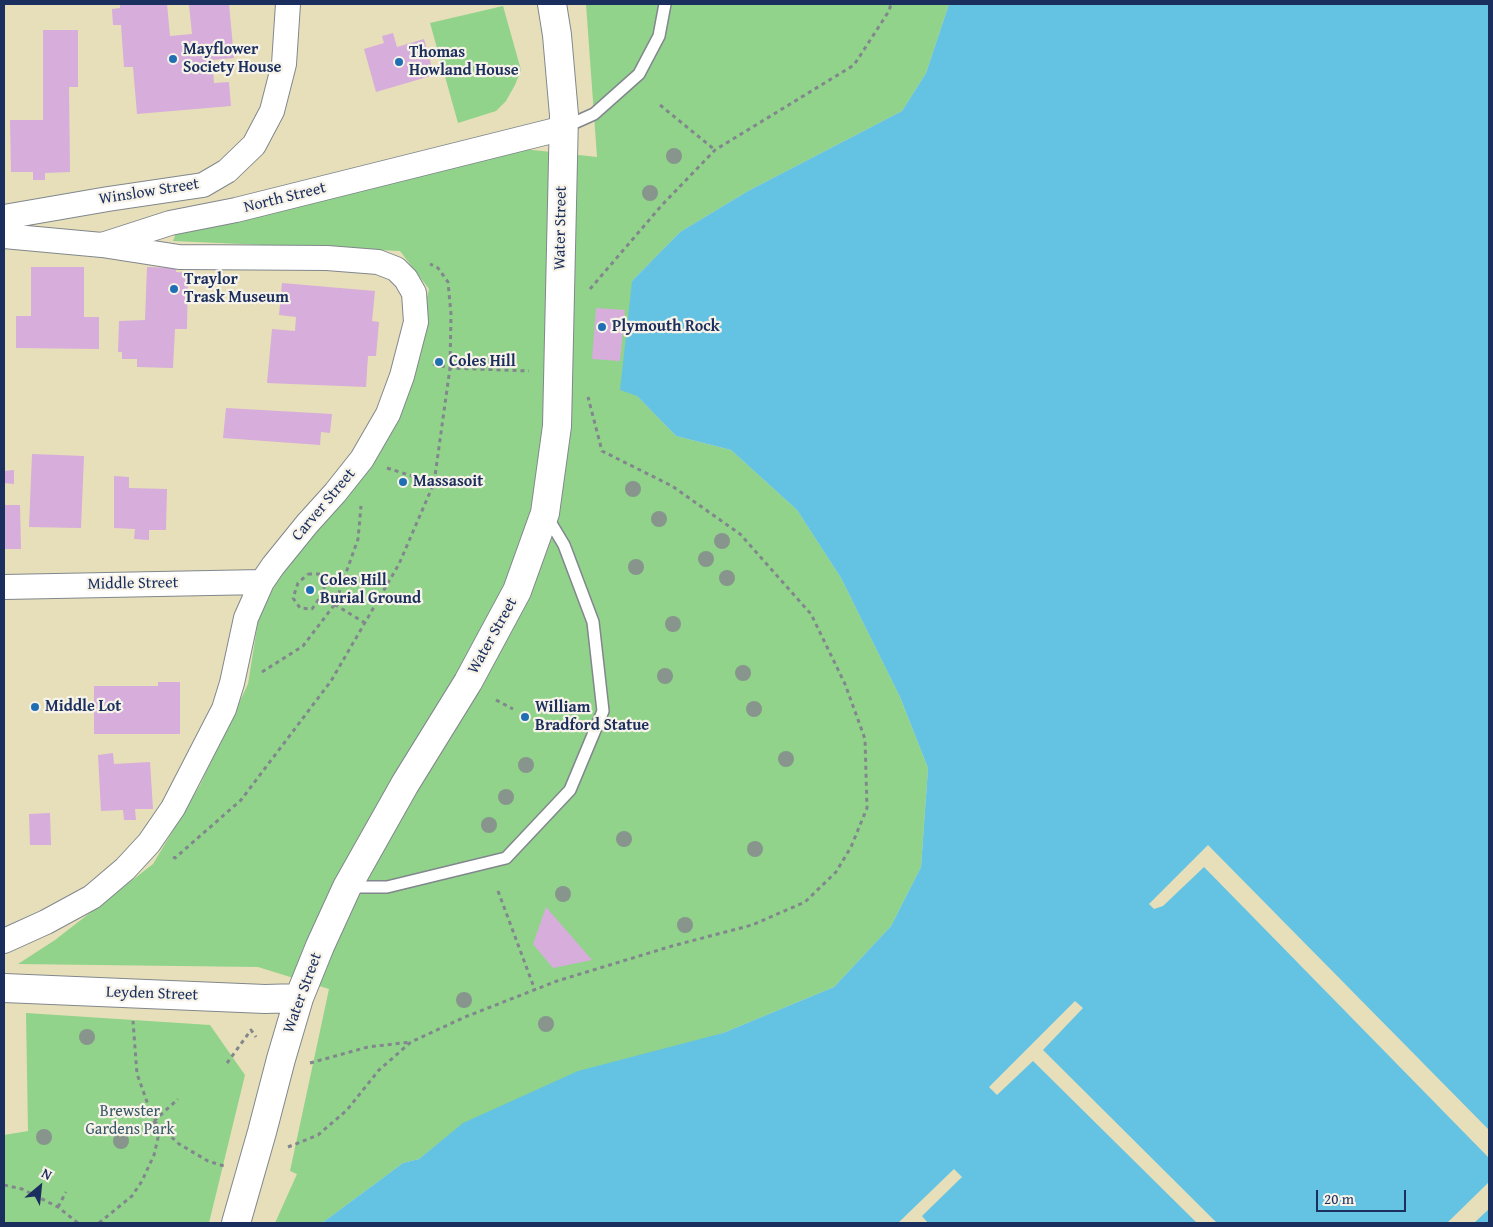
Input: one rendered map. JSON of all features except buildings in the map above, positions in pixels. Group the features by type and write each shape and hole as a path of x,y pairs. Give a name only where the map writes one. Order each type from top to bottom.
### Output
{"main road":[{"name":"Water Street","path":"236,1223 280,1059 299,998 320,946 347,887 405,784 468,682 518,591 545,513 557,426 564,128 557,35 552,4"},
{"name":"Leyden Street","path":"4,988 265,999 299,998"}],"street":[{"name":"Winslow Street","path":"4,217 204,185 227,171 254,145 272,111 284,64 288,4"},
{"name":"North Street","path":"4,236 102,245 170,223 236,210 564,128"},
{"path":"102,245 179,257 327,258 378,262 396,269 406,278"},
{"name":"Carver Street","path":"4,941 46,922 92,897 125,869 150,843 173,808 224,709 232,683 246,618 262,582 362,458 388,414 402,376 416,322 414,293 406,278"},
{"name":"Middle Street","path":"4,587 262,582"}],"lane":[{"path":"564,128 594,114 639,74 659,36 665,4"},
{"path":"347,887 387,887 506,858 570,790 603,711 593,622 564,545 545,513"}],"path":[{"path":"588,292 662,205 715,150 854,65 889,11 891,4"},
{"path":"660,105 715,150"},
{"path":"150,843 175,858 241,800 331,681 399,564 434,483 450,368 451,314 448,282 438,268 427,262 406,278"},
{"path":"450,368 528,371"},
{"path":"285,1148 318,1135 347,1110 379,1070 411,1042 465,1017 557,980 752,925 805,902 836,872 851,846 867,808 865,739 845,684 811,614 740,534 672,486 602,451 586,390"},
{"path":"383,466 434,483"},
{"path":"232,683 256,676 303,646 335,604 358,539 362,503"},
{"path":"308,574 320,574 325,585 321,596 312,609 300,608 293,598 298,583 308,574"},
{"path":"321,596 365,623"},
{"path":"496,700 513,709"},
{"path":"498,891 535,990"},
{"path":"99,1223 132,1196 142,1181 154,1155 158,1138 137,1074 132,1009 133,992"},
{"path":"228,1063 251,1030 257,1038 256,1045"},
{"path":"304,1064 368,1047 411,1042"},
{"path":"154,1121 178,1099"},
{"path":"154,1121 179,1144 208,1161 251,1171"},
{"path":"4,1185 22,1189 58,1207 78,1223"},
{"path":"58,1207 66,1192"}],"green space":[{"path":"586,4 949,4 926,73 902,111 748,191 680,232 632,281 637,396 676,436 731,450 797,510 841,578 900,697 928,768 921,867 891,926 834,987 723,1033 509,1104 464,1123 419,1159 403,1163 322,1223 275,1223 297,1174 290,1171 329,989 258,967 18,964 55,940 153,864 200,785 248,684 259,615 285,567 407,380 429,289 400,251 173,241 178,228 505,147 597,157"},
{"path":"503,6 521,70 506,101 496,111 458,123 430,23"},
{"name":"Brewster Gardens Park","path":"26,1013 210,1025 245,1075 209,1223 4,1223 4,1135 28,1131"}],"water":[{"path":"949,4 1489,4 1489,1223 322,1223 403,1163 419,1159 463,1123 578,1071 723,1033 834,987 891,926 921,867 928,768 900,697 841,578 797,510 731,450 676,436 637,396 620,390 632,281 680,232 748,191 902,111 926,73"}],"pier":[{"path":"1208,845 1489,1130 1489,1158 1204,867 1163,906 1154,909 1149,904"},
{"path":"1075,1001 1083,1008 1043,1050 1217,1223 1197,1223 1033,1061 997,1095 989,1087"},
{"path":"954,1169 962,1177 922,1216 928,1223 898,1223"},
{"path":"1489,1182 1489,1209 1474,1223 1447,1223"}],"place":[{"name":"Mayflower Society House","path":"173,59"},
{"name":"Thomas Howland House","path":"399,62"},
{"name":"Traylor Trask Museum","path":"174,289"},
{"name":"Plymouth Rock","path":"602,327"},
{"name":"Coles Hill","path":"439,362"},
{"name":"Massasoit","path":"403,482"},
{"name":"Coles Hill Burial Ground","path":"310,590"},
{"name":"Middle Lot","path":"35,707"},
{"name":"William Bradford Statue","path":"525,717"}]}
